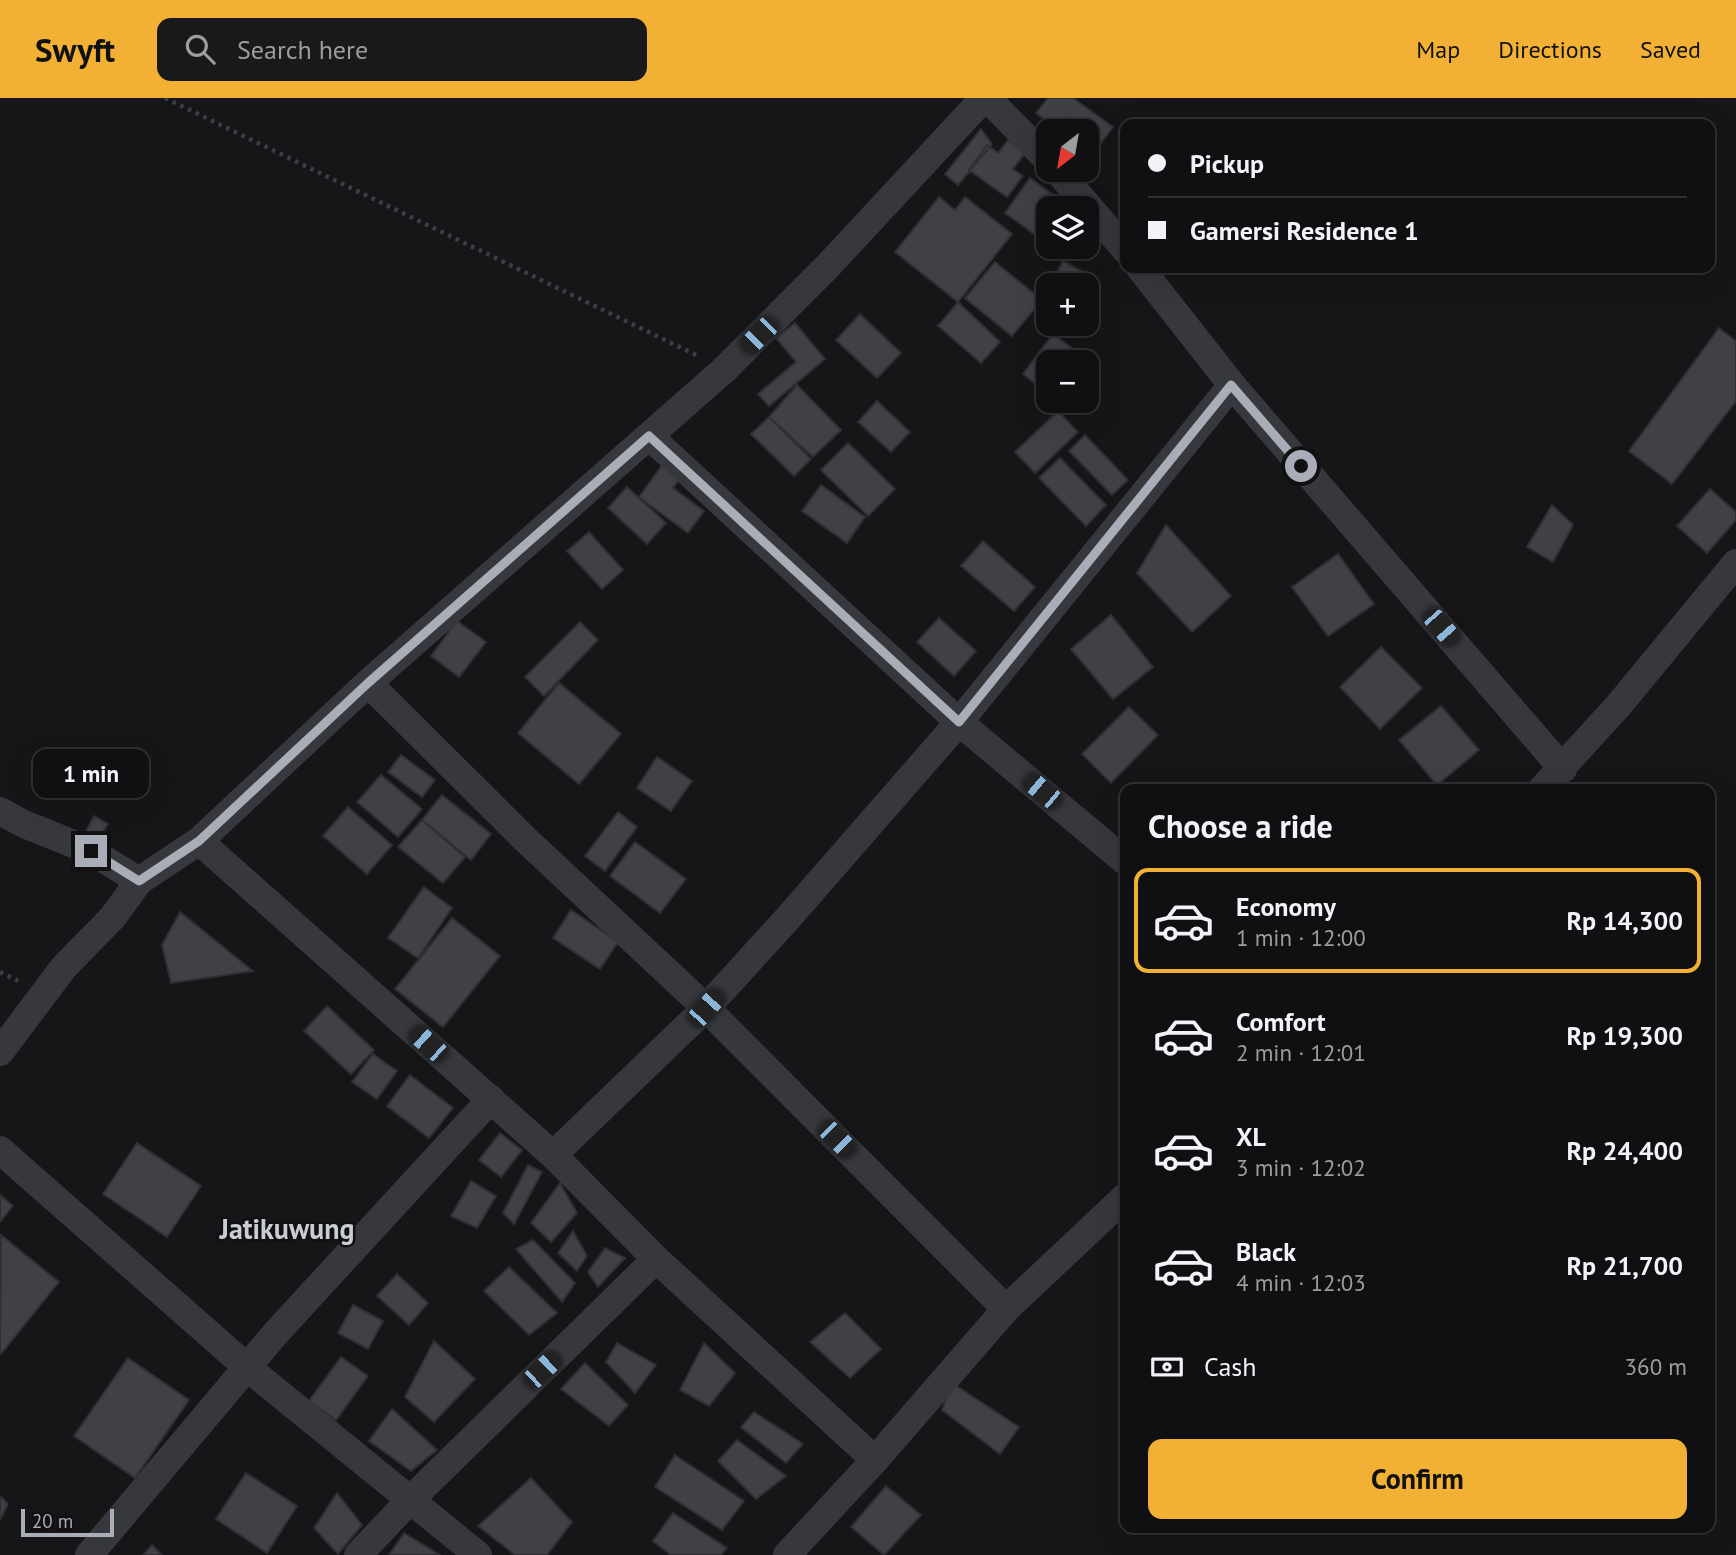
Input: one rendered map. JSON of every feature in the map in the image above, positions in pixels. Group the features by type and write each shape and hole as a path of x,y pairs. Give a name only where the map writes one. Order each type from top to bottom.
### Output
{"street":[{"path":"0,1052 64,967 113,917 139,881 199,841 368,683 725,369 826,268 986,98 1036,148"},
{"path":"1067,182 1120,243"},
{"path":"1144,273 1231,385 1563,769"},
{"path":"553,1154 706,1008 788,918 959,722 1231,385"},
{"path":"649,436 959,722 1120,857"},
{"path":"1547,784 1563,769 1736,563"},
{"path":"368,683 526,840 706,1008 1006,1308"},
{"path":"0,811 24,824 91,851 139,881"},
{"path":"199,841 553,1154 656,1259 875,1460"},
{"path":"89,1555 275,1334 491,1099"},
{"path":"0,1150 248,1368 478,1555"},
{"path":"787,1555 875,1460 1006,1308 1120,1202"},
{"path":"358,1555 410,1500 656,1259"}],"path":[{"path":"165,98 725,369"}],"building":[{"path":"1048,98 1073,98 1113,127 1099,146 1099,119 1044,119 1036,113"},
{"path":"981,129 992,144 958,185 945,174"},
{"path":"1008,140 1025,153 1013,169 1023,176 1007,197 969,170 987,145 998,153"},
{"path":"1030,178 1055,196 1036,196 1036,235 1005,213"},
{"path":"939,197 955,210 965,197 1012,234 958,302 895,252"},
{"path":"1063,261 1085,273 1056,273"},
{"path":"995,262 1036,295 1036,307 1012,336 965,298"},
{"path":"958,302 1000,342 981,363 938,326"},
{"path":"860,314 901,353 877,378 836,340"},
{"path":"795,323 825,359 769,406 758,394 796,362 776,338"},
{"path":"1719,328 1736,341 1736,401 1672,484 1629,451"},
{"path":"1052,336 1056,336 1075,350 1041,350"},
{"path":"1036,357 1036,384 1023,374"},
{"path":"797,385 841,430 813,457 769,417"},
{"path":"877,401 910,432 891,452 858,422"},
{"path":"1056,413 1060,413 1078,432 1035,473 1015,452"},
{"path":"769,417 811,459 794,476 751,434"},
{"path":"1085,435 1128,480 1112,495 1069,451"},
{"path":"848,443 895,489 868,516 821,470"},
{"path":"1060,458 1106,505 1086,526 1039,478"},
{"path":"666,460 684,473 673,488 704,511 688,533 639,497"},
{"path":"821,485 865,517 847,543 802,511"},
{"path":"627,487 666,523 647,544 608,508"},
{"path":"1710,489 1736,512 1736,520 1707,553 1677,526"},
{"path":"1552,505 1573,525 1553,562 1527,547"},
{"path":"1166,525 1231,596 1192,632 1137,573"},
{"path":"589,532 623,570 602,589 567,551"},
{"path":"983,541 1035,587 1014,611 961,566"},
{"path":"1338,554 1374,604 1328,636 1292,587"},
{"path":"1111,615 1153,667 1113,699 1071,649"},
{"path":"939,618 976,651 954,676 917,642"},
{"path":"457,621 486,642 459,677 431,656"},
{"path":"580,622 598,640 544,696 525,677"},
{"path":"1381,647 1422,688 1380,729 1340,687"},
{"path":"559,683 621,734 579,784 518,733"},
{"path":"1441,706 1479,750 1436,784 1399,740"},
{"path":"1129,707 1158,735 1111,783 1082,754"},
{"path":"401,755 435,780 422,797 388,772"},
{"path":"657,757 692,781 671,811 637,788"},
{"path":"381,775 422,809 398,837 357,802"},
{"path":"442,795 491,834 471,860 422,820"},
{"path":"348,807 392,845 367,874 323,836"},
{"path":"618,812 637,827 605,871 585,856"},
{"path":"94,816 108,824 99,838 86,831"},
{"path":"422,820 465,857 443,883 398,847"},
{"path":"635,842 686,879 660,913 610,876"},
{"path":"424,887 452,908 418,958 388,938"},
{"path":"571,910 618,942 600,969 553,938"},
{"path":"180,912 253,971 171,983 162,945"},
{"path":"452,918 500,956 443,1027 395,989"},
{"path":"327,1006 374,1050 351,1074 304,1031"},
{"path":"373,1054 397,1071 377,1099 352,1082"},
{"path":"410,1075 453,1108 429,1138 387,1106"},
{"path":"500,1133 522,1150 501,1177 479,1160"},
{"path":"137,1143 201,1186 167,1237 103,1194"},
{"path":"528,1165 542,1172 514,1224 503,1213"},
{"path":"471,1181 496,1196 477,1228 451,1216"},
{"path":"560,1183 577,1213 551,1242 531,1223"},
{"path":"0,1195 13,1206 0,1222"},
{"path":"573,1231 587,1256 577,1271 558,1253"},
{"path":"1,1235 59,1282 1,1354 0,1353"},
{"path":"533,1240 575,1283 562,1302 516,1249"},
{"path":"605,1248 625,1258 598,1287 588,1272"},
{"path":"509,1267 557,1313 529,1335 484,1291"},
{"path":"397,1274 428,1303 409,1325 377,1296"},
{"path":"353,1305 383,1321 368,1349 338,1333"},
{"path":"845,1313 881,1349 850,1378 810,1342"},
{"path":"434,1341 475,1379 434,1422 405,1397"},
{"path":"617,1343 656,1365 635,1393 606,1362"},
{"path":"704,1343 735,1373 709,1406 680,1390"},
{"path":"341,1357 368,1376 336,1420 309,1401"},
{"path":"128,1358 189,1400 135,1478 74,1436"},
{"path":"585,1363 628,1405 609,1426 561,1389"},
{"path":"952,1383 1019,1427 1000,1454 942,1410"},
{"path":"392,1409 437,1450 411,1471 369,1441"},
{"path":"754,1412 803,1444 786,1463 741,1427"},
{"path":"737,1440 786,1476 756,1499 718,1461"},
{"path":"675,1455 744,1501 722,1530 655,1487"},
{"path":"246,1473 297,1506 267,1553 216,1519"},
{"path":"531,1478 572,1522 547,1555 515,1555 478,1526"},
{"path":"886,1486 921,1515 884,1555 851,1527"},
{"path":"337,1493 362,1525 338,1554 314,1528"},
{"path":"0,1496 8,1504 0,1520"},
{"path":"673,1513 727,1548 721,1555 671,1555 653,1541"},
{"path":"404,1533 440,1555 389,1555"},
{"path":"152,1545 162,1555 143,1555"}],"district":[{"name":"Jatikuwung","path":"287,1228"}],"route":[{"path":"91,851 139,881 199,841 368,683 649,436 959,722 1231,385 1301,466"}]}
